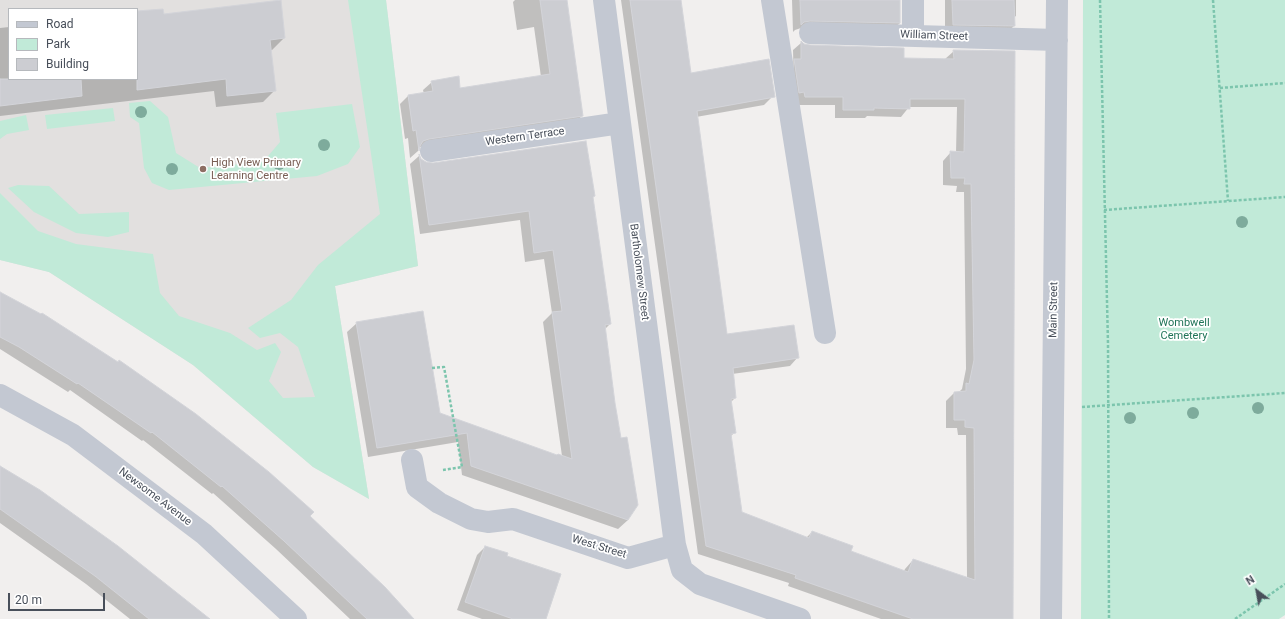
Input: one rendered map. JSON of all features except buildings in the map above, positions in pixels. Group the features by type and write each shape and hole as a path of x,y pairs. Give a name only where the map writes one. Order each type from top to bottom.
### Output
{"street":[{"name":"Bartholomew Street","path":"604,0 675,545"},
{"path":"772,0 825,333"},
{"path":"913,0 913,36"},
{"name":"Main Street","path":"1051,619 1057,0"},
{"name":"William Street","path":"810,34 1057,40"},
{"name":"Western Terrace","path":"430,151 620,123"},
{"name":"Newsome Avenue","path":"0,395 73,435 179,515 204,534 296,619"},
{"name":"West Street","path":"413,467 417,486 438,503 471,519 488,522 513,519 628,558 675,545"},
{"path":"675,545 682,570 700,584 754,612 800,619"}],"path":[{"path":"1100,0 1108,344 1109,619"},
{"path":"1212,0 1228,201"},
{"path":"1220,88 1285,83"},
{"path":"1104,210 1285,197"},
{"path":"413,467 462,467 444,367 432,368"},
{"path":"1053,408 1108,406 1285,393"},
{"path":"1235,619 1285,584"}],"shaded area":[{"name":"High View Primary Learning Centre","path":"0,0 386,0 418,266 335,286 369,499 313,467 193,365 49,272 0,260"}],"green space":[{"path":"348,0 386,0 418,266 335,286 369,499 313,467 193,365 49,272 0,260 0,193 38,231 76,244 153,254 160,293 179,316 230,333 257,350 275,343 281,352 269,381 283,398 315,397 298,347 280,333 260,338 248,328 291,300 318,265 380,214"},
{"name":"Wombwell Cemetery","path":"1083,0 1285,0 1285,615 1279,619 1081,619"},
{"path":"150,101 168,117 176,153 200,168 263,162 280,142 276,113 352,104 360,147 348,164 317,176 169,190 152,183 144,168 139,123 130,117 129,103"},
{"path":"113,108 115,121 47,129 45,115"},
{"path":"26,115 29,130 7,134 0,139 0,121"},
{"path":"18,185 49,186 79,214 129,212 129,232 108,237 76,233 34,212 8,188"}],"place":[{"name":"High View Primary Learning Centre","path":"203,169"}]}
